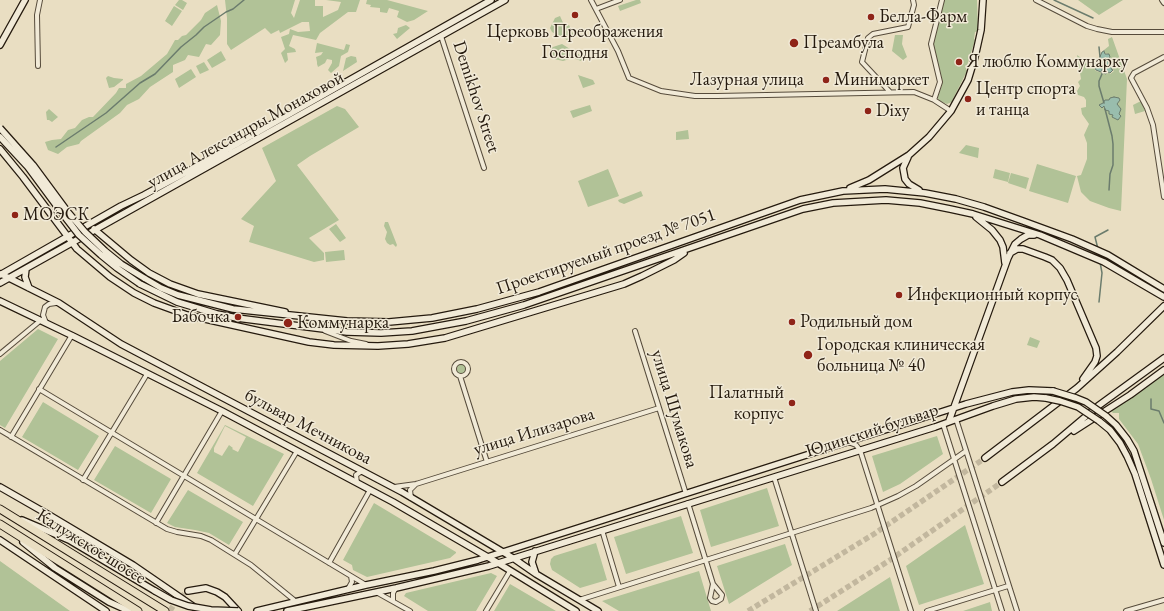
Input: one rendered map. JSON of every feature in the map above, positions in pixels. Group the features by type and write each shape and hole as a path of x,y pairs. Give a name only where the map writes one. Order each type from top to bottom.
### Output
{"highway":[{"name":"Калужское шоссе","path":"0,509 165,611"},
{"name":"Калужское шоссе","path":"2,525 138,611"}],"main road":[{"path":"0,45 25,0"},
{"name":"улица Александры Монаховой","path":"1,274 491,0"},
{"name":"улица Александры Монаховой","path":"0,283 26,270 505,0"},
{"path":"843,191 869,180 909,155 929,137 951,111 968,80 975,57 981,30 983,0"},
{"path":"0,128 33,165 85,232 105,251 142,281"},
{"path":"0,137 28,167 79,235 112,264 142,281"},
{"path":"0,149 23,177 72,244 110,277 134,293 171,310 187,315 309,342 334,345 378,346 446,338 638,278 674,260 691,248"},
{"path":"909,155 904,168 905,179 912,186 925,193"},
{"name":"Проектируемый проезд № 7051","path":"142,281 178,295 214,306 232,309 329,320 375,322 425,319 461,313 539,292 789,203 813,196 843,191 892,189 956,199 984,207 1072,239 1113,258 1164,289"},
{"name":"Проектируемый проезд № 7051","path":"142,281 177,302 217,314 346,332 395,332 448,325 538,301 786,214 833,203 872,200 910,201 934,205 973,214 1040,235 1069,246 1114,267 1164,298"},
{"path":"973,214 987,225 1000,240 1005,255 1005,265"},
{"path":"89,224 121,252 149,273 170,284 198,294 303,317"},
{"path":"946,422 954,408 1010,253 1015,244 1021,239 1028,235 1040,235"},
{"path":"1010,253 1017,249 1023,249 1052,260 1060,268 1067,280 1096,348 1097,356 1095,362 1077,388"},
{"path":"26,270 25,277 29,288"},
{"name":"бульвар Мечникова","path":"1,274 59,303 121,344 411,498 513,558 536,574 598,611"},
{"path":"0,297 8,305"},
{"name":"бульвар Мечникова","path":"0,301 72,335 222,411 357,483 510,570 576,611"},
{"path":"984,458 1077,388 1117,352 1164,306"},
{"path":"1002,482 1053,444 1098,406 1164,358"},
{"path":"1053,444 1130,395 1164,370"},
{"name":"Юдинский бульвар","path":"257,611 348,589 434,571 486,557 966,404 1012,392 1029,390 1053,391 1086,402 1106,416 1120,430 1134,451 1164,543"},
{"name":"Юдинский бульвар","path":"287,611 396,588 498,563 1016,400 1034,397 1060,401 1078,407 1110,430 1120,443 1135,474 1164,565"},
{"path":"0,487 133,565 200,611"},
{"path":"9,514 69,540 171,600 188,606 211,610 238,611"},
{"path":"2,525 55,568 109,602 129,611"},
{"path":"0,540 106,611"},
{"path":"535,551 532,562 536,574"},
{"path":"188,591 206,588 217,592 225,597 238,611"}],"street":[{"path":"38,66 37,15 40,0"},
{"name":"Лазурная улица","path":"591,0 618,51 629,78 661,91 695,96 768,96 914,92 934,100 951,111"},
{"path":"596,9 620,0"},
{"path":"890,92 862,62 868,38 873,34 908,28 914,5 913,0"},
{"path":"934,100 940,82 931,44 942,0"},
{"path":"1036,0 1087,26 1097,29 1112,32 1164,32"},
{"name":"Demikhov Street","path":"441,36 484,168"},
{"path":"1164,57 1134,74 1131,78 1147,108 1152,125 1164,196"},
{"path":"0,354 43,322 45,307 53,303 59,303"},
{"path":"321,329 351,340 378,346"},
{"name":"улица Шумакова","path":"635,331 686,494"},
{"path":"11,437 72,335"},
{"path":"83,480 147,374"},
{"path":"460,376 487,462"},
{"path":"39,389 366,585"},
{"name":"улица Илизарова","path":"391,487 416,484 659,408"},
{"path":"156,523 222,411"},
{"path":"956,419 1017,611"},
{"path":"946,422 954,459 1002,611"},
{"path":"0,430 173,532 204,537 235,554 262,572 294,600"},
{"path":"848,442 856,445 860,450 911,611"},
{"path":"235,554 297,451"},
{"path":"579,600 877,505 916,486 966,451"},
{"path":"357,483 356,475 362,472"},
{"path":"774,477 816,611"},
{"path":"411,498 410,490 416,484"},
{"path":"329,563 370,490"},
{"path":"688,503 713,584"},
{"path":"602,530 619,587"},
{"path":"486,611 510,570"},
{"path":"348,589 352,582 351,576"},
{"path":"928,611 1008,586"},
{"path":"393,601 393,594 396,588"},
{"path":"376,592 410,611"},
{"path":"1126,611 1164,600"}],"shaded area":[{"path":"179,0 187,3 183,10 175,5"},
{"path":"225,0 295,0 291,13 294,18 300,0 315,0 315,6 323,6 323,17 338,10 341,2 326,0 360,0 356,12 348,12 320,33 316,40 293,35 289,46 295,49 296,52 287,53 288,60 285,63 281,53 285,49 281,37 289,34 290,29 298,32 310,31 309,22 302,22 280,33 279,30 271,34 265,28 231,50 227,44"},
{"path":"367,0 387,0 428,11 414,20 407,22 397,17 399,11 389,8 387,13 380,12 380,8 370,7 371,5 366,4"},
{"path":"640,0 641,3 620,11 618,6"},
{"path":"944,0 977,0 978,31 975,32 975,40 966,69 967,71 952,102 947,104 939,101 937,97 942,85 941,74 932,42"},
{"path":"1078,0 1123,0 1099,15"},
{"path":"217,5 221,21 220,35 211,45 206,44 199,57 188,55 185,60 173,65 173,72 150,87 139,99 127,105 120,113 79,144 67,147 58,154 48,150 45,142 61,139 68,130 75,128 82,120 93,117 119,88 126,88 126,84 141,76 167,54 175,40 178,40 182,36 186,35 201,20 205,13"},
{"path":"174,6 182,11 172,26 165,21"},
{"path":"560,16 565,27 569,25 574,36 569,41 552,32 550,28 555,18"},
{"path":"406,25 410,28 397,39 393,34 397,33 398,28"},
{"path":"895,35 903,35 902,44 907,57 903,60 892,51"},
{"path":"1112,37 1127,79 1121,211 1090,201 1081,192 1077,176 1081,175 1087,159 1087,143 1084,135 1089,124 1082,114 1081,108 1086,107 1086,100 1084,97 1078,95 1077,91 1080,86 1078,82 1081,79 1077,55 1096,71 1106,74 1108,72 1110,74 1114,71 1111,68 1113,65 1107,60 1110,56 1109,54 1105,53 1104,50 1109,46 1108,39"},
{"path":"317,43 344,50 346,44 350,45 348,52 341,56 339,66 331,73 328,70 332,60 327,59 325,63 318,67 316,57 321,55 323,52 315,53"},
{"path":"562,44 583,57 581,61 573,58 563,61 554,59 550,48"},
{"path":"221,51 226,60 212,68 207,60"},
{"path":"1104,51 1105,54 1109,54 1110,57 1107,60 1113,65 1111,69 1113,70 1106,74 1096,70 1091,61 1099,59"},
{"path":"351,56 356,57 357,62 343,71 346,58"},
{"path":"204,62 209,70 200,74 196,66"},
{"path":"191,69 196,77 179,88 175,79"},
{"path":"578,75 593,80 595,84 583,88"},
{"path":"108,76 123,80 114,87 109,88 106,78"},
{"path":"1110,98 1119,98 1120,100 1117,104 1121,109 1119,114 1121,116 1118,120 1112,117 1113,115 1109,114 1109,111 1105,110 1104,106 1102,108 1099,105 1105,100 1109,100"},
{"path":"1141,101 1145,111 1135,114 1133,105"},
{"path":"590,105 592,111 573,118 570,111"},
{"path":"337,106 345,109 359,127 297,165 339,220 309,238 324,253 324,260 314,262 249,242 254,226 241,219 276,181 262,148"},
{"path":"49,109 58,117 52,122 47,120 46,112"},
{"path":"688,130 689,139 676,140 676,132"},
{"path":"966,145 979,148 978,158 959,153"},
{"path":"1037,164 1076,176 1068,203 1029,191"},
{"path":"608,169 619,196 588,207 578,181"},
{"path":"995,169 1010,173 1008,182 993,178"},
{"path":"1011,173 1029,178 1026,189 1008,183"},
{"path":"641,191 643,196 624,204 618,200"},
{"path":"385,222 388,222 397,245 396,247 393,244 390,245 387,243 385,239 387,232 384,226"},
{"path":"336,224 346,238 340,242 329,229"},
{"path":"344,250 345,260 326,262 325,252"},
{"path":"38,329 58,339 5,428 0,425 0,361"},
{"path":"1030,337 1040,341 1037,348 1027,345"},
{"path":"459,364 463,364 466,369 463,374 459,374 456,371 456,367"},
{"path":"1164,373 1164,520 1138,444 1119,419 1119,413 1113,413 1110,410"},
{"path":"43,402 99,436 78,470 22,437"},
{"path":"225,425 284,454 253,506 197,473","holes":["225,426 246,437 238,452 232,449 233,448 229,445 222,456 214,452 214,448"]},
{"path":"937,436 943,454 900,484 883,492 872,456"},
{"path":"115,446 171,479 151,513 94,480"},
{"path":"767,488 779,526 711,547 700,510"},
{"path":"188,490 243,522 229,545 209,533 175,527 167,523"},
{"path":"374,503 456,553 450,558 367,577 353,570 352,565 343,560"},
{"path":"681,516 693,553 626,574 614,537"},
{"path":"965,525 984,584 919,605 906,566"},
{"path":"596,543 607,580 580,588 552,570 550,564 551,559 554,556"},
{"path":"785,544 792,565 729,604 717,566"},
{"path":"0,561 70,611 0,611"},
{"path":"699,571 711,611 619,611 602,601"},
{"path":"491,573 497,576 476,611 428,611 404,596 406,593"},
{"path":"890,577 900,611 837,611"},
{"path":"510,584 556,611 494,611"},
{"path":"990,602 992,611 963,611"}],"waterway":[{"path":"56,147 106,113 140,83 155,74 181,47 204,27 233,9 244,0"},
{"path":"1054,0 1093,18"},
{"path":"1099,47 1100,57"},
{"path":"1102,70 1099,86 1104,103"},
{"path":"1105,109 1113,144 1113,165 1110,174 1109,190"},
{"path":"1098,249 1095,237 1108,230"},
{"path":"1099,302 1102,273 1100,262"},
{"path":"1151,399 1151,409 1159,411 1164,423"}],"tunnel":[{"path":"748,611 874,534 985,458"},
{"path":"810,611 890,560 1002,482"},
{"path":"170,611 176,601 188,591"}],"place":[{"name":"Церковь Преображения Господня","path":"575,15"},
{"name":"Белла-Фарм","path":"871,17"},
{"name":"Преамбула","path":"794,43"},
{"name":"Я люблю Коммунарку","path":"959,62"},
{"name":"Минимаркет","path":"826,80"},
{"name":"Центр спорта и танца","path":"968,99"},
{"name":"Dixy","path":"868,111"},
{"name":"МОЭСК","path":"15,215"},
{"name":"Инфекционный корпус","path":"899,295"},
{"name":"Бабочка","path":"238,317"},
{"name":"Родильный дом","path":"792,322"},
{"name":"Коммунарка","path":"288,323"},
{"name":"Городская клиническая больница № 40","path":"808,355"},
{"name":"Палатный корпус","path":"792,403"}]}
